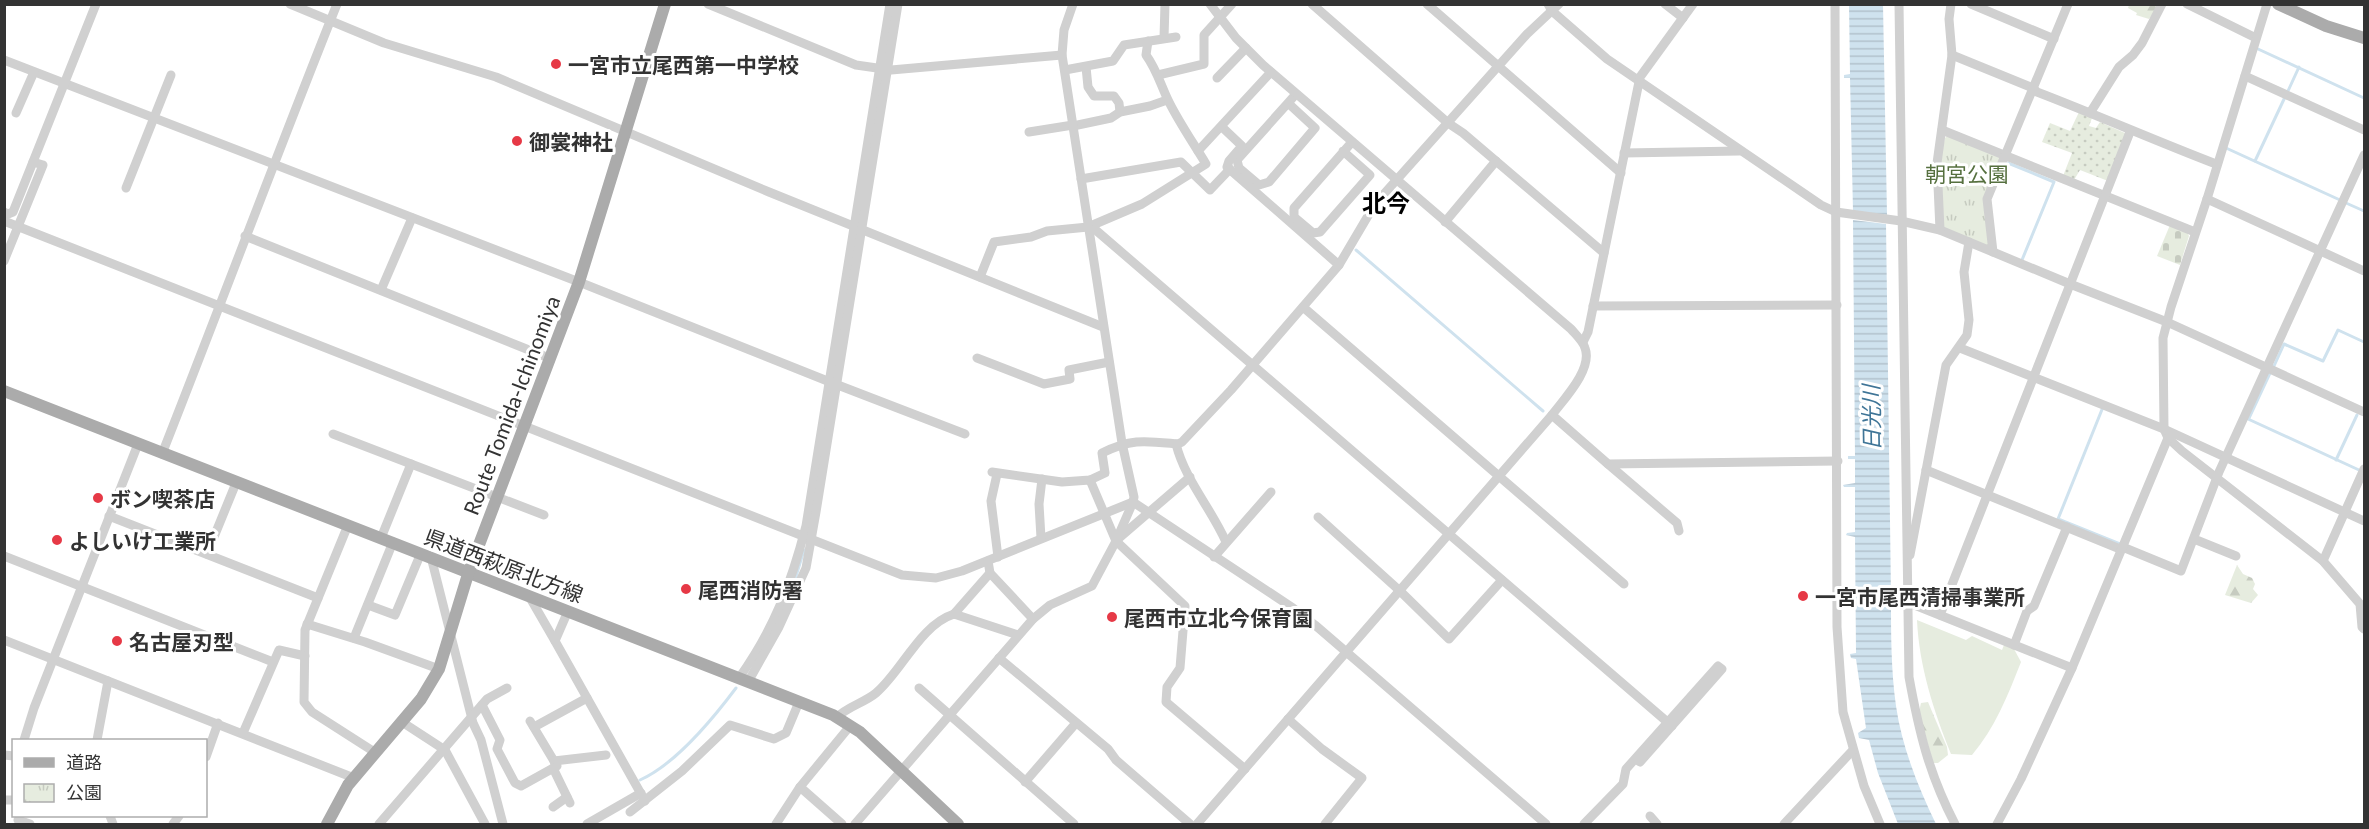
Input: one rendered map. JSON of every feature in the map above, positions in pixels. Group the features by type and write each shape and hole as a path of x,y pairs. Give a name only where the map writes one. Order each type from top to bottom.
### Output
{"main road":[{"name":"Route Tomida-Ichinomiya","path":"327,825 339,800 354,778 421,699 439,669 469,571 579,282 665,4"},
{"path":"2278,4 2326,26 2364,38"},
{"name":"県道西萩原北方線","path":"4,392 469,571 836,718 860,732 958,825"}],"street":[{"path":"4,212 13,212 96,4"},
{"path":"290,4 384,43 496,77 1103,327"},
{"path":"162,454 337,4"},
{"path":"708,4 856,65 883,70 1062,55"},
{"path":"743,680 797,588 806,568 807,537 883,70 890,4"},
{"path":"883,70 898,4"},
{"path":"855,825 1018,634 1050,605 1092,586 1116,541 1133,502 1103,327 1062,55 1068,4"},
{"path":"1064,30 1073,4"},
{"path":"1164,38 1165,4"},
{"path":"1197,825 1552,415 1566,397 1587,360 1582,342 1552,311 1271,72 1246,48 1226,9 1210,4"},
{"path":"1312,4 1448,123 1605,253"},
{"path":"1427,4 1621,172"},
{"path":"1665,4 1683,18"},
{"path":"1582,342 1588,333 1596,306 1642,83 1640,77 1693,4"},
{"path":"1835,4 1837,627 1843,712 1864,786 1880,825"},
{"path":"1899,4 1909,677 1918,727 1932,776 1955,825"},
{"path":"1940,230 1937,163 1952,55 1949,19 1951,4"},
{"path":"1971,4 2054,39"},
{"path":"1993,252 1987,199 2068,4"},
{"path":"2090,112 2120,67 2142,43 2162,4"},
{"path":"2187,4 2256,38"},
{"path":"1997,825 2021,779 2072,668 2122,549 2166,434 2162,345 2167,322 2267,4"},
{"path":"998,558 991,501 994,473 1062,482 1090,480 1105,473 1102,453 1122,443 1137,441 1176,444 1182,442 1339,266 1375,204 1553,7 1607,59 1805,195 1836,212 1901,221 1940,230 2070,285 2167,322 2364,412"},
{"path":"1158,75 1204,64 1204,34 1226,9"},
{"path":"1065,70 1113,62 1124,45 1176,37"},
{"path":"980,277 994,242 1031,237 1047,231 1089,227 1142,204 1206,164 1167,100 1158,75 1146,55 1148,41"},
{"path":"1217,78 1246,48"},
{"path":"1952,55 2090,112 2130,132 2216,164"},
{"path":"4,60 965,434"},
{"path":"1086,67 1088,87 1094,96 1114,96 1119,103 1120,112"},
{"path":"16,113 34,72"},
{"path":"1198,151 1271,72"},
{"path":"126,188 171,75"},
{"path":"2245,76 2364,130"},
{"path":"1288,103 1315,128 1269,182 1259,185 1239,168 1238,160 1288,103 1296,94"},
{"path":"1029,132 1111,118 1120,112 1167,100"},
{"path":"1222,127 1242,146 1229,161 1227,167 1339,266"},
{"path":"1941,130 2195,232"},
{"path":"1940,615 2130,132"},
{"path":"1343,151 1370,175 1320,232 1313,233 1294,217 1294,208 1343,151 1352,142"},
{"path":"1627,153 1740,151"},
{"path":"1596,306 1621,172 1627,153"},
{"path":"1926,470 2181,571 2226,457 2364,155"},
{"path":"1445,222 1496,161"},
{"path":"4,261 43,165 33,162"},
{"path":"1081,179 1181,162 1210,190 1230,169"},
{"path":"2206,200 2364,271"},
{"path":"381,290 412,218"},
{"path":"4,221 902,575 936,578 998,558 1041,538 1133,502"},
{"path":"1089,227 1670,724"},
{"path":"245,236 549,358"},
{"path":"1906,560 1910,555 1946,365 1960,348 1969,329 1964,272 1969,242"},
{"path":"1596,306 1837,305"},
{"path":"1303,307 1624,584"},
{"path":"1960,348 2034,376 2166,434 2226,457 2364,521"},
{"path":"977,358 1044,384 1070,379 1069,370 1109,362"},
{"path":"1552,415 1677,523 1679,531"},
{"path":"333,434 544,515"},
{"path":"2166,434 2217,479 2323,561 2360,604 2364,629"},
{"path":"25,739 31,716 81,585 138,444"},
{"path":"1176,444 1190,477 1226,542"},
{"path":"1608,464 1838,461"},
{"path":"381,538 411,464"},
{"path":"2323,561 2364,469"},
{"path":"1116,541 1190,477"},
{"path":"1041,538 1039,504 1042,479"},
{"path":"1090,480 1116,541 1185,606 1180,668 1167,687 1166,702 1245,769"},
{"path":"207,554 236,483"},
{"path":"1214,557 1271,492"},
{"path":"1133,502 1293,608 1546,825"},
{"path":"109,516 318,598"},
{"path":"1318,517 1449,639 1502,580"},
{"path":"348,525 305,630 304,702 312,712 376,753"},
{"path":"2014,645 2028,611 2034,606 2067,527"},
{"path":"2194,539 2236,556"},
{"path":"354,638 393,542"},
{"path":"368,605 396,615 426,555"},
{"path":"426,555 451,633 471,717 481,740 503,825"},
{"path":"4,556 273,662"},
{"path":"988,561 990,573 1033,619"},
{"path":"836,718 846,709 873,696 930,629 954,614 990,573"},
{"path":"529,595 643,797"},
{"path":"1907,602 2072,668"},
{"path":"555,640 568,611"},
{"path":"954,614 1018,634"},
{"path":"307,624 354,638 439,669"},
{"path":"4,640 354,778"},
{"path":"243,733 279,650 305,656"},
{"path":"999,658 1108,749 1116,760 1190,825"},
{"path":"1584,825 1623,784 1626,769 1670,724 1722,669 1718,666 1670,724"},
{"path":"97,739 108,681"},
{"path":"379,825 471,717 483,705 507,688"},
{"path":"919,688 1074,825"},
{"path":"553,807 569,800 554,765 532,724 587,698"},
{"path":"587,825 643,797 682,771 730,725 774,739 786,733 799,702"},
{"path":"483,705 500,740 497,749 515,783 521,786 554,765 606,755"},
{"path":"1288,719 1322,749 1362,778 1325,825"},
{"path":"402,722 444,750 485,825"},
{"path":"207,754 218,723"},
{"path":"1025,782 1076,723"},
{"path":"776,825 800,787 850,726"},
{"path":"1784,825 1853,750"},
{"path":"800,787 842,825"},
{"path":"630,812 643,797"},
{"path":"1650,816 1657,825"},
{"path":"18,820 30,825"}],"green space":[{"path":"2129,5 2160,5 2149,19 2136,15 2137,13 2128,8"},
{"path":"2079,112 2092,118 2089,126 2096,128 2100,122 2125,133 2126,136 2108,181 2080,170 2074,180 2063,176 2072,153 2042,142 2050,123 2070,131"},
{"name":"朝宮公園","path":"1948,135 2004,157 1985,200 1991,249 1942,228 1939,163 1945,138"},
{"path":"2170,225 2187,232 2189,236 2180,265 2157,256"},
{"path":"2237,565 2243,574 2252,578 2255,584 2253,589 2258,595 2251,603 2225,595"},
{"path":"1917,620 1966,640 1972,636 2002,650 2004,645 2014,649 2021,662 1994,722 1972,755 1951,754 1928,689"},
{"path":"1928,702 1947,747 1948,755 1938,763 1933,763 1919,712 1921,703"}],"water":[{"path":"1849,5 1883,5 1887,215 1853,211 1850,78 1844,78 1844,75 1850,74"},
{"name":"日光川","path":"1853,220 1886,224 1891,595 1899,596 1891,599 1893,679 1896,706 1907,752 1936,824 1898,824 1878,773 1869,740 1859,738 1858,733 1866,728 1856,659 1851,658 1850,654 1856,653 1855,537 1846,535 1855,532 1855,487 1844,487 1843,485 1855,483 1855,459 1848,459 1848,456 1855,456"}],"waterway":[{"path":"2258,49 2364,98"},
{"path":"2288,91 2299,67"},
{"path":"2255,161 2285,97"},
{"path":"2226,148 2340,200"},
{"path":"2008,163 2054,182 2022,260"},
{"path":"2346,203 2364,211"},
{"path":"1356,250 1543,411"},
{"path":"2274,366 2284,344 2323,361 2338,330 2364,342"},
{"path":"2249,418 2270,373"},
{"path":"2103,407 2058,519 2120,544"},
{"path":"2336,460 2357,415"},
{"path":"2248,419 2359,470"},
{"path":"793,586 804,550"},
{"path":"640,780 680,752 705,727 736,688"}],"place":[{"name":"一宮市立尾西第一中学校","path":"556,64"},
{"name":"御裳神社","path":"517,141"},
{"name":"ボン喫茶店","path":"98,498"},
{"name":"よしいけ工業所","path":"57,540"},
{"name":"尾西消防署","path":"686,589"},
{"name":"一宮市尾西清掃事業所","path":"1803,596"},
{"name":"尾西市立北今保育園","path":"1112,617"},
{"name":"名古屋刃型","path":"117,641"}],"district":[{"name":"北今","path":"1386,202"}]}
